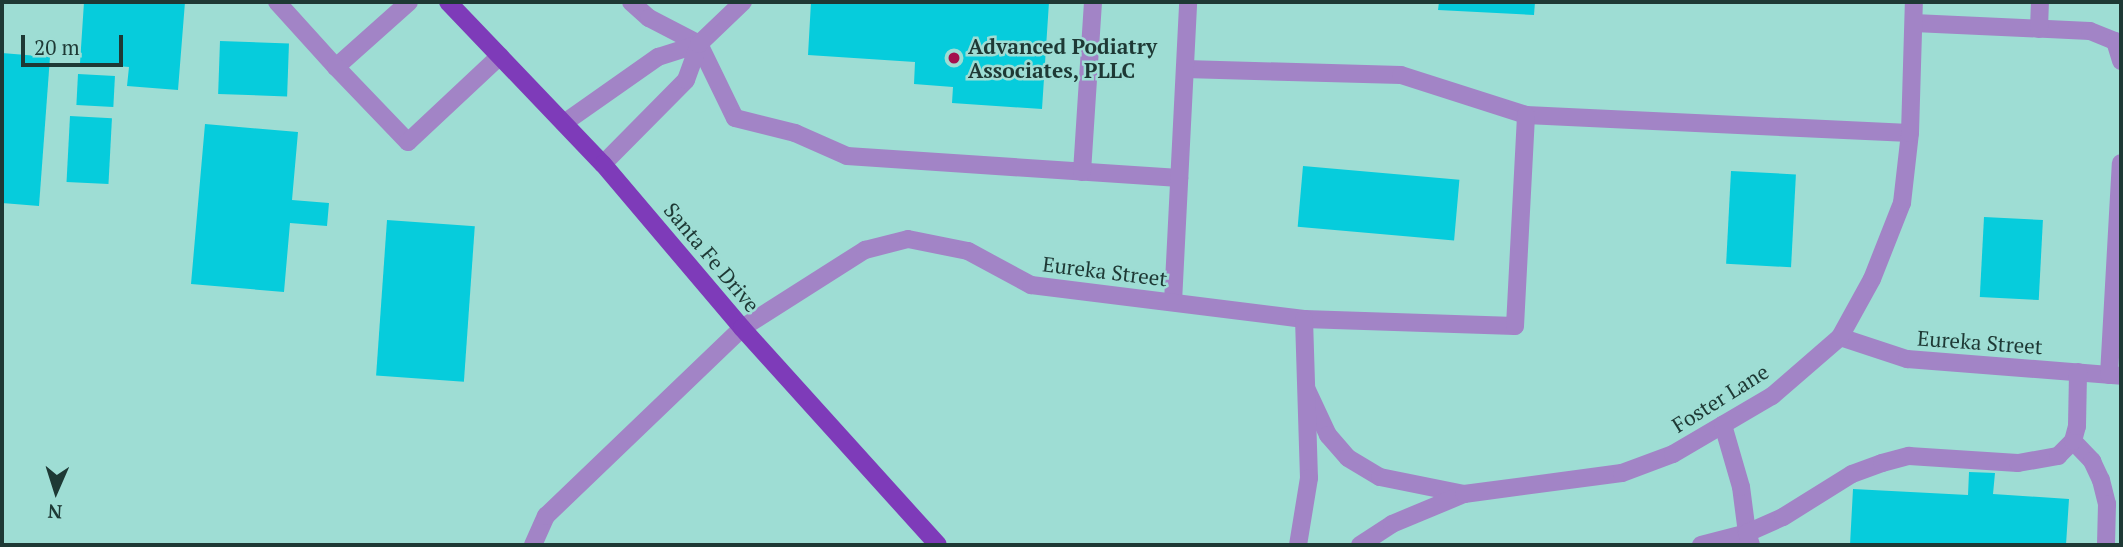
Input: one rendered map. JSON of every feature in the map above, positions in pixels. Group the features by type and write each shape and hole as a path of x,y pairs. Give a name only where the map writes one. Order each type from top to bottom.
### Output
{"main road":[{"name":"Santa Fe Drive","path":"448,2 603,164 742,328 938,545"}],"street":[{"path":"278,2 408,142 500,56"},
{"path":"336,67 409,2"},
{"path":"631,2 649,18 699,44 735,118 795,133 848,156 1179,178"},
{"path":"564,123 657,57 699,44 743,2"},
{"path":"1082,172 1093,2"},
{"path":"1173,302 1188,2"},
{"name":"Foster Lane","path":"1360,545 1392,524 1464,494 1622,473 1673,454 1772,396 1840,337 1872,279 1902,203 1910,133 1914,2"},
{"path":"2039,29 2040,2"},
{"path":"1914,23 2090,31 2115,41 2121,61"},
{"path":"603,164 686,80 699,44"},
{"path":"1185,69 1401,75 1526,115 1910,133"},
{"name":"Eureka Street","path":"533,545 546,516 742,328 864,250 908,239 968,251 1031,285 1304,319 1515,326 1526,115"},
{"path":"2115,376 2121,163"},
{"path":"1298,545 1309,478 1304,319"},
{"name":"Eureka Street","path":"1840,337 1907,359 2115,376"},
{"path":"1701,545 1749,539 1852,474 1909,456 2041,461 2058,456 2073,441 2078,372"},
{"path":"1304,383 1328,435 1348,458 1380,477 1464,494"},
{"path":"1723,425 1741,487 1749,539"},
{"path":"2073,441 2092,460 2101,480 2107,505 2106,545"}],"building":[{"path":"84,2 185,2 178,90 127,86 129,67 80,63"},
{"name":"Advanced Podiatry Associates, PLLC","path":"811,2 1049,2 1042,109 952,103 953,87 914,84 915,62 808,55"},
{"path":"1439,2 1535,2 1534,15 1438,10"},
{"path":"220,41 289,43 287,96 218,94"},
{"path":"2,53 50,57 39,206 2,203"},
{"path":"78,74 115,76 113,107 76,105"},
{"path":"70,116 112,118 108,184 67,182"},
{"path":"205,124 298,132 292,200 329,203 327,226 290,223 284,292 191,284"},
{"path":"1303,166 1459,180 1454,240 1298,227"},
{"path":"1731,171 1796,174 1791,267 1726,264"},
{"path":"1984,217 2043,220 2039,300 1980,297"},
{"path":"387,220 475,226 464,382 376,376"},
{"path":"1969,472 1995,473 1993,494 2069,499 2066,545 1850,545 1853,489 1968,495"}],"place":[{"name":"Advanced Podiatry Associates, PLLC","path":"954,58"}]}
